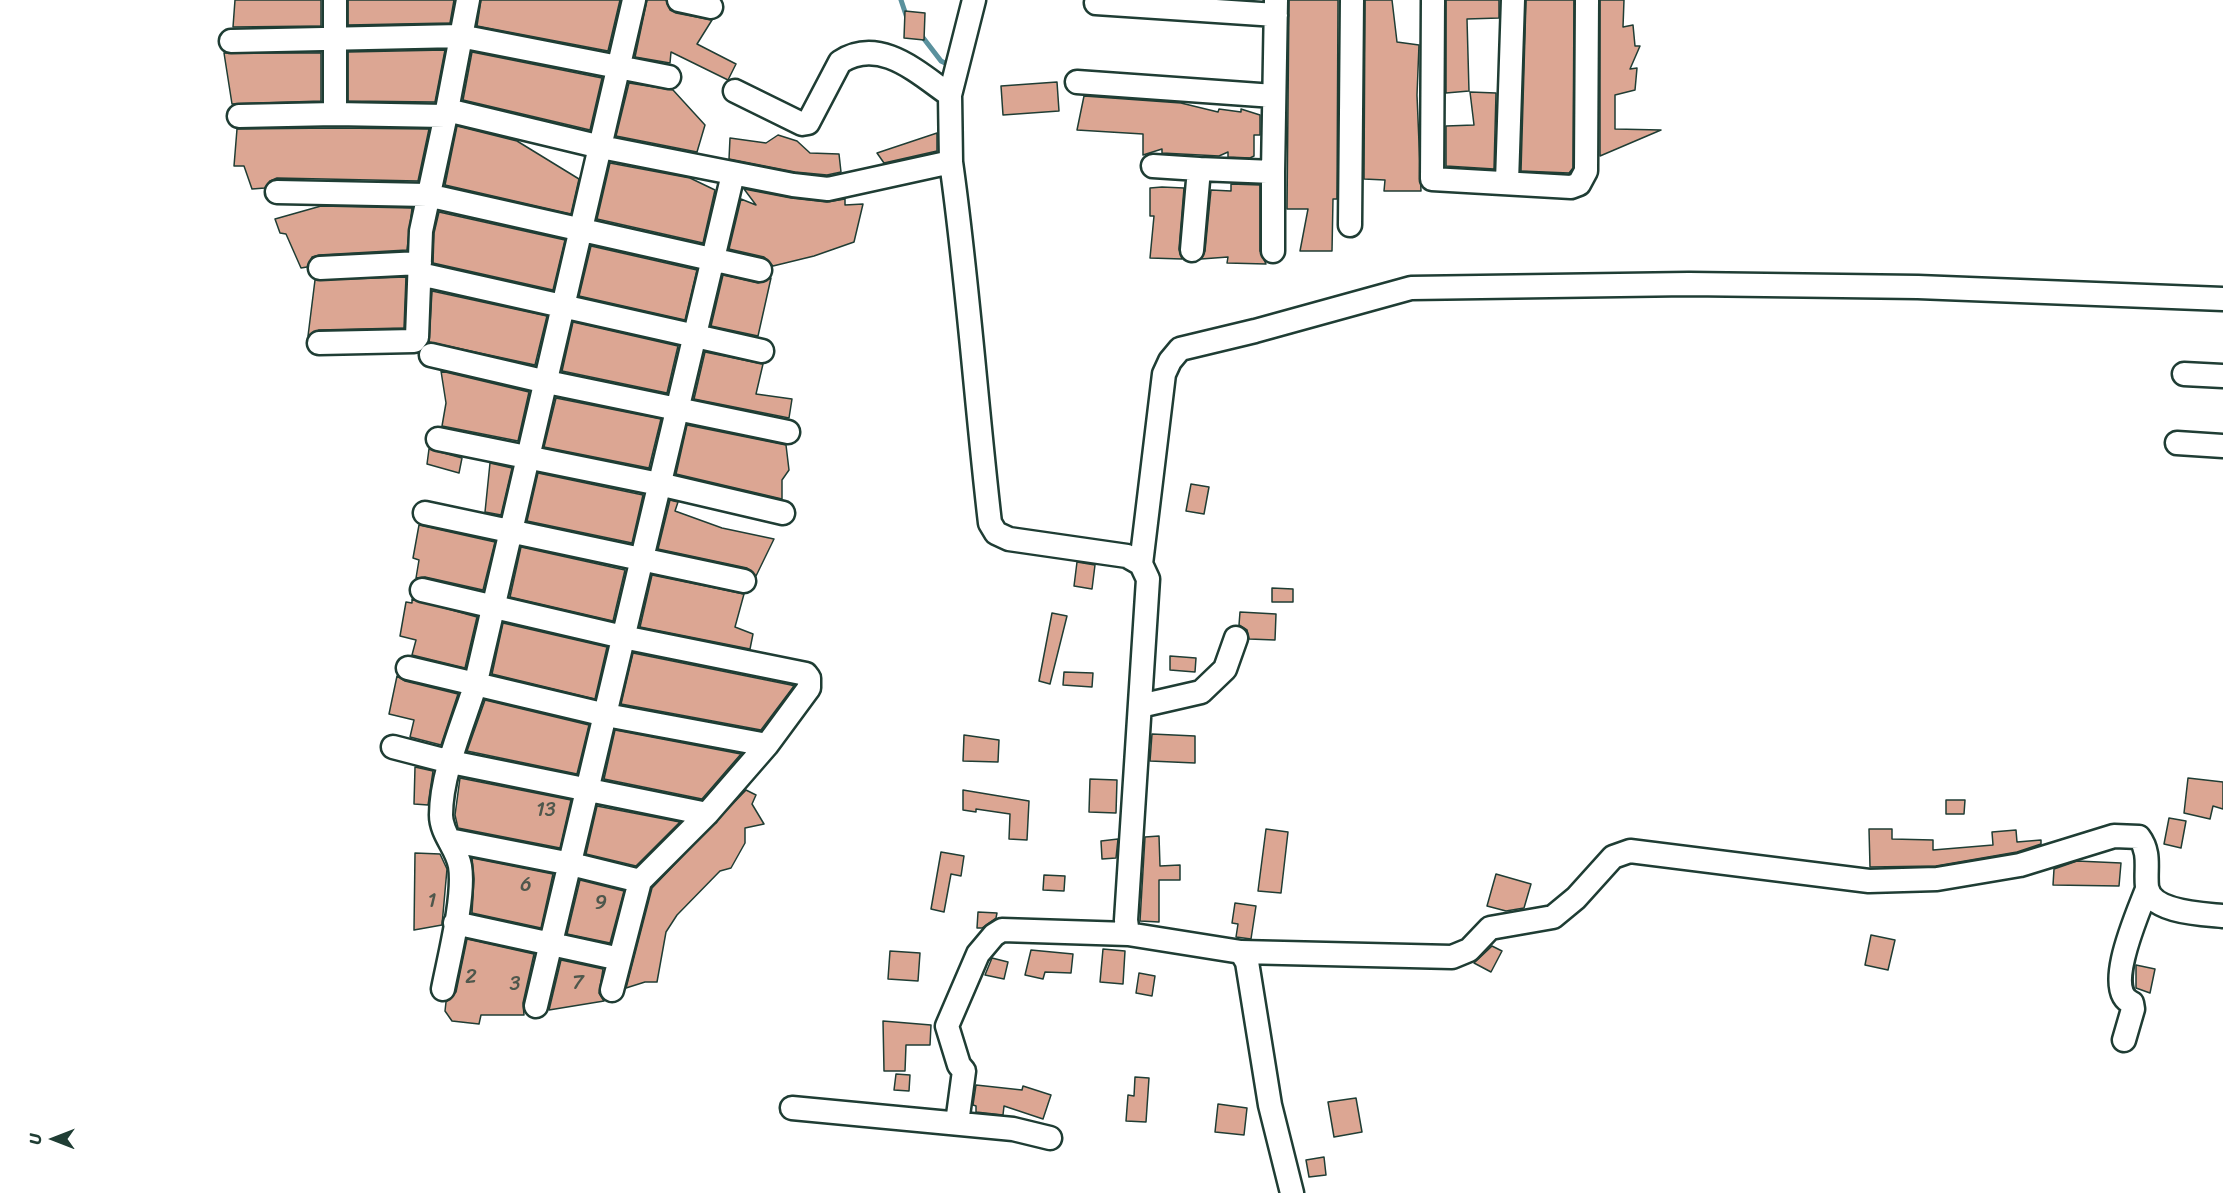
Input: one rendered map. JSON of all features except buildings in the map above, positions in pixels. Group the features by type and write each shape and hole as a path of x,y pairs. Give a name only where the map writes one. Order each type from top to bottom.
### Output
{"street":[{"path":"335,0 335,114"},
{"path":"319,343 414,341 419,330 421,231 468,0"},
{"path":"443,989 455,923 460,866 441,814 451,762 475,686 547,382 579,227 601,147 634,0"},
{"path":"679,0 711,7"},
{"path":"974,0 950,95 951,162 967,271 973,376 990,523 996,533 1009,538 1127,556 1141,564"},
{"path":"1350,225 1352,0"},
{"path":"1433,0 1432,179 1571,187 1583,179 1586,171 1587,0"},
{"path":"1507,182 1513,0"},
{"path":"1096,3 1276,8 1273,251"},
{"path":"231,41 460,36 669,76"},
{"path":"735,91 802,124 808,123 840,62 850,56 867,53 893,56 950,95"},
{"path":"1077,82 1275,96"},
{"path":"239,116 446,113 733,174 828,189 951,162"},
{"path":"1153,166 1273,172"},
{"path":"1192,250 1199,169"},
{"path":"536,1006 733,174"},
{"path":"277,192 427,195 579,227 760,270"},
{"path":"320,268 420,269 563,306 696,334 762,351"},
{"path":"1128,934 1126,920 1148,579 1141,564 1164,374 1170,361 1180,349 1411,288 1689,284 1918,287 2223,299"},
{"path":"431,355 547,382 788,432"},
{"path":"2184,374 2223,376"},
{"path":"438,439 659,484 783,513"},
{"path":"2177,443 2223,446"},
{"path":"425,513 511,530 641,561 744,581"},
{"path":"422,590 623,637 806,674 811,684 766,746 707,814 640,881 612,990"},
{"path":"1140,706 1201,692 1225,669 1236,638"},
{"path":"408,668 475,686 606,715 766,746"},
{"path":"393,747 451,762 707,814"},
{"path":"957,1123 964,1071 958,1065 947,1026 978,954 994,935 1002,930 1128,934 1241,952 1452,957 1468,950 1490,928 1553,917 1576,898 1612,857 1630,851 1869,882 1936,879 2020,865 2114,836 2139,837 2145,846 2147,889 2120,970 2119,989 2126,1001 2132,1003 2133,1009 2124,1040"},
{"path":"449,840 571,864 640,881"},
{"path":"2147,889 2151,898 2161,905 2187,912 2223,916"},
{"path":"455,923 620,959"},
{"path":"1241,952 1247,962 1270,1105 1292,1193"},
{"path":"792,1108 1013,1129 1050,1137"}],"waterway":[{"path":"901,0 907,18"},
{"path":"921,35 941,61 951,66"}]}
